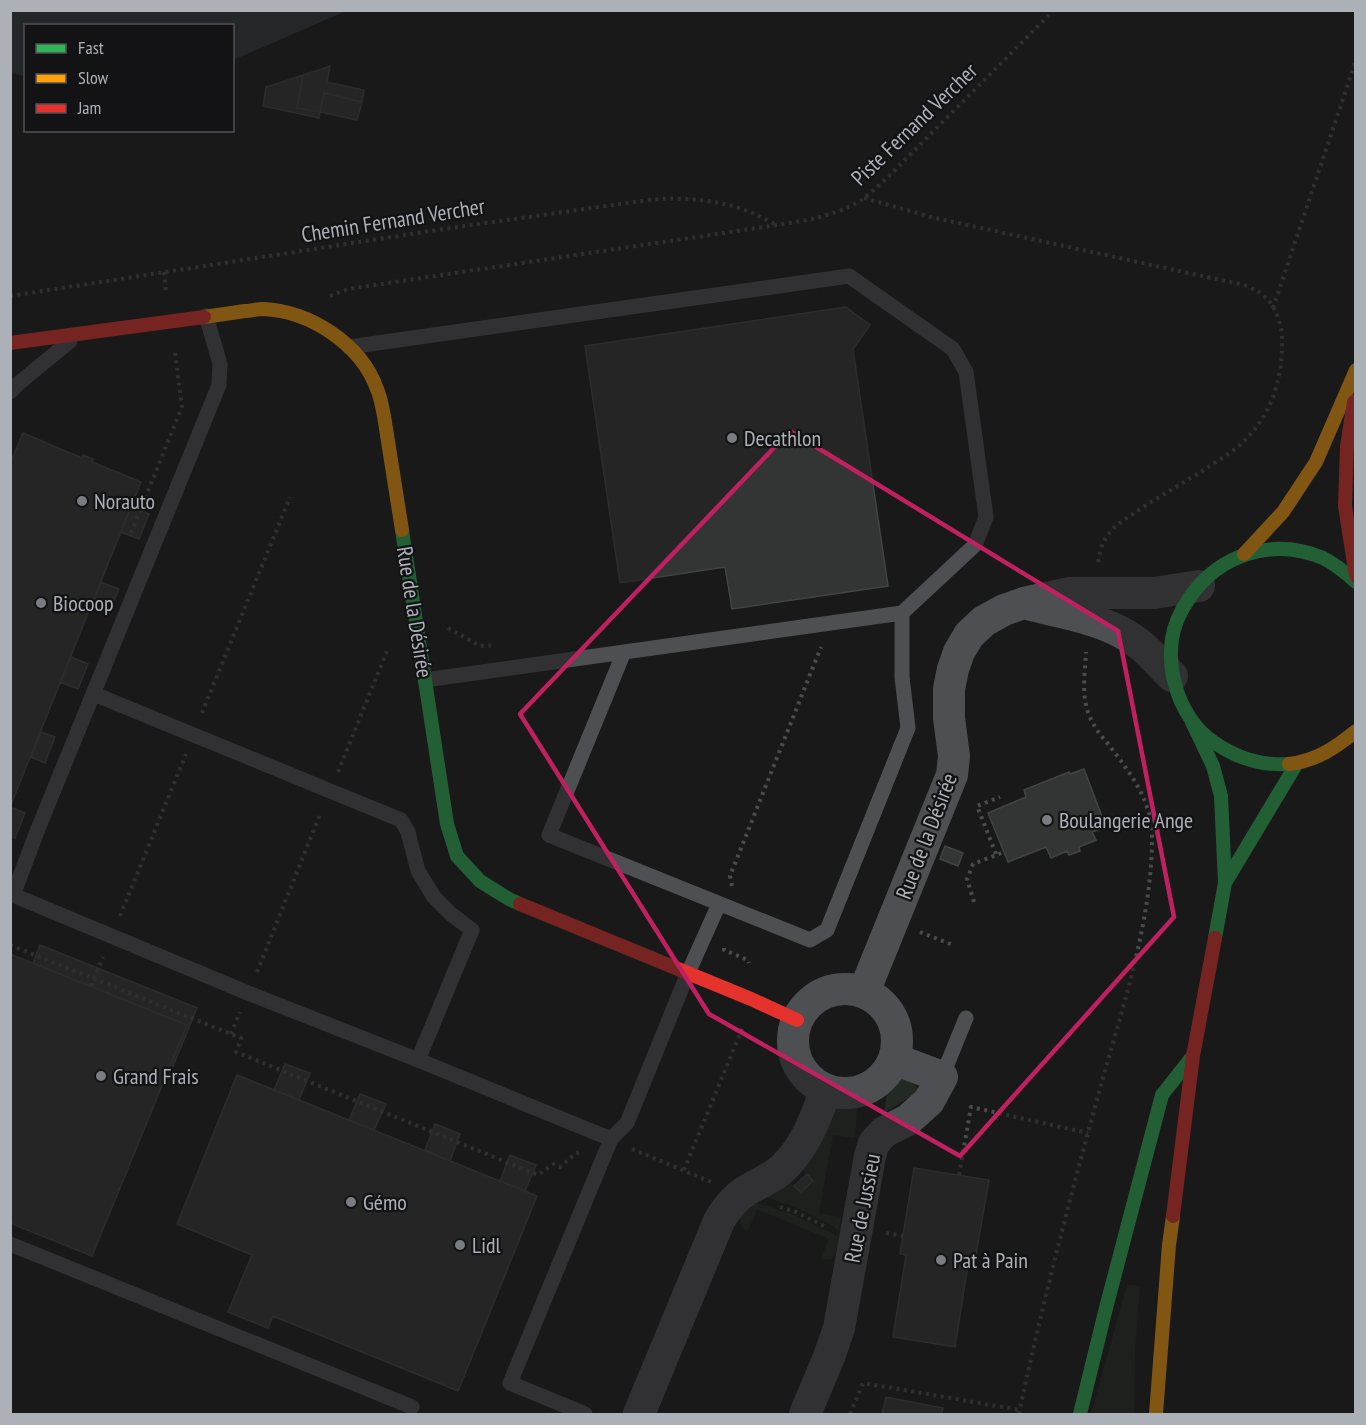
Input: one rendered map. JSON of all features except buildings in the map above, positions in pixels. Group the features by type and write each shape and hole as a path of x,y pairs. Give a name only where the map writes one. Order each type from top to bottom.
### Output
{"main road":[{"name":"Rue de la Désirée","path":"10,343 262,309 283,311 301,317 336,335 349,346 377,388 384,416 447,824 457,856 480,881 509,899 797,1020"},
{"path":"1244,554 1283,512 1316,462 1356,370"},
{"path":"1356,391 1347,446 1346,506 1356,576"},
{"path":"1156,1414 1169,1245 1193,1056 1225,883 1221,796 1213,766 1181,703 1172,676 1172,637 1187,601 1208,575 1244,554 1286,549 1304,552 1338,567 1356,582"},
{"path":"1192,722 1210,740 1228,752 1253,761 1274,764 1297,763 1318,757 1356,731"},
{"path":"1225,883 1297,763"},
{"path":"1080,1414 1162,1095 1193,1056"}],"street":[{"name":"Rue de la Désirée","path":"864,992 952,775 954,756 949,718 949,689 953,669 969,635 984,621 1004,610 1070,593 1154,593 1199,586"},
{"path":"1024,603 1110,627 1136,641 1172,676"},
{"path":"838,989 864,992 886,1008 893,1019 897,1032 894,1059 886,1074 874,1085 859,1092 842,1094 826,1090 813,1083 796,1061 793,1034 797,1020 813,999 825,993 838,989"},
{"path":"894,1059 942,1077"},
{"name":"Rue de Jussieu","path":"805,1414 839,1328 874,1143 884,1132 908,1120 929,1101 942,1077"},
{"path":"639,1414 718,1221 740,1195 782,1169 795,1155 809,1131 826,1090"}],"lane":[{"path":"349,346 849,276 953,349 966,372 986,517 975,545 902,613 425,680"},
{"path":"206,316 220,364 219,384 13,895 248,993 418,1060 610,1142"},
{"path":"10,392 79,334"},
{"path":"624,652 549,836 810,940 827,930 908,728 902,677 902,613"},
{"path":"94,694 401,820 408,831 418,871 434,897 472,930 418,1060"},
{"path":"585,1414 510,1383 610,1142 627,1124 688,973 719,904"},
{"path":"942,1077 966,1018"},
{"path":"10,1244 412,1407"}],"path":[{"name":"Piste Fernand Vercher","path":"301,317 326,297 348,289 777,225 825,216 846,208 864,198 888,177 1054,10"},
{"path":"1273,308 1356,60"},
{"name":"Chemin Fernand Vercher","path":"10,296 648,200 681,198 710,202 748,212 777,225"},
{"path":"864,198 935,218 1244,285 1264,295 1273,308 1283,333 1282,352 1276,389 1261,420 1247,438 1226,456 1118,525 1105,538 1097,567"},
{"path":"129,537 182,407 164,272"},
{"path":"684,1170 747,1019 751,999 758,984 748,960 724,950 732,925 736,898 730,876 824,641 837,622"},
{"path":"231,1034 395,630 439,623 480,646 503,644"},
{"path":"850,1414 863,1383 1020,1412 1048,1287 1131,975 1146,912 1151,875 1152,834 1149,812 1143,795 1131,775 1094,726 1088,713 1084,694 1086,652"},
{"path":"996,854 977,806 1000,797"},
{"path":"974,902 967,879 973,864 1004,852"},
{"path":"10,945 241,1038 236,1052 538,1175 553,1164 561,1167 576,1153 610,1142 616,1143 740,1195 796,1212 840,1234 869,1240 884,1233 903,1236"},
{"path":"91,986 99,969"},
{"path":"958,1175 971,1107 1088,1133"}],"highlighted area":[{"path":"790,431 1118,631 1174,917 960,1156 709,1014 520,714"}],"shaded area":[{"path":"11,10 346,11 234,60 234,24 24,24 24,76 11,73"},
{"path":"898,1077 915,1083 918,1090 884,1113 889,1082"},
{"path":"858,1099 855,1138 833,1135 819,1213 841,1217 839,1230 802,1210 761,1196 789,1181 801,1192 813,1181 802,1169 818,1148 837,1108"},
{"path":"753,1202 797,1216 839,1237 836,1254 831,1259 821,1259 829,1239 757,1209 748,1231 742,1227 739,1217"},
{"path":"1127,1285 1140,1286 1135,1351 1134,1414 1091,1414"}],"traffic: fast":[{"path":"402,530 447,824 457,856 480,881 520,904"},
{"path":"1289,764 1269,764 1241,757 1215,743 1195,725 1181,702 1173,673 1171,645 1176,623 1190,597 1202,582 1232,560 1249,554 1285,549 1304,552 1327,560 1356,582"},
{"path":"1192,722 1213,766 1221,796 1225,883 1215,938"},
{"path":"1225,883 1297,763"},
{"path":"1080,1414 1162,1095 1192,1057"}],"traffic: slow":[{"path":"204,317 261,309 281,311 316,323 346,344 359,358 377,389 384,416 402,530"},
{"path":"1244,554 1283,512 1316,462 1356,370"},
{"path":"1289,764 1325,753 1356,731"},
{"path":"1156,1414 1173,1216"}],"traffic: jam":[{"path":"10,343 204,317"},
{"path":"1354,402 1347,446 1345,506 1356,576"},
{"path":"520,904 797,1020"},
{"path":"1173,1216 1193,1056 1215,938"}],"place":[{"name":"Decathlon","path":"732,438"},
{"name":"Norauto","path":"82,501"},
{"name":"Biocoop","path":"41,603"},
{"name":"Boulangerie Ange","path":"1047,820"},
{"name":"Grand Frais","path":"101,1076"},
{"name":"Gémo","path":"351,1202"},
{"name":"Lidl","path":"460,1245"},
{"name":"Pat à Pain","path":"941,1260"}]}
